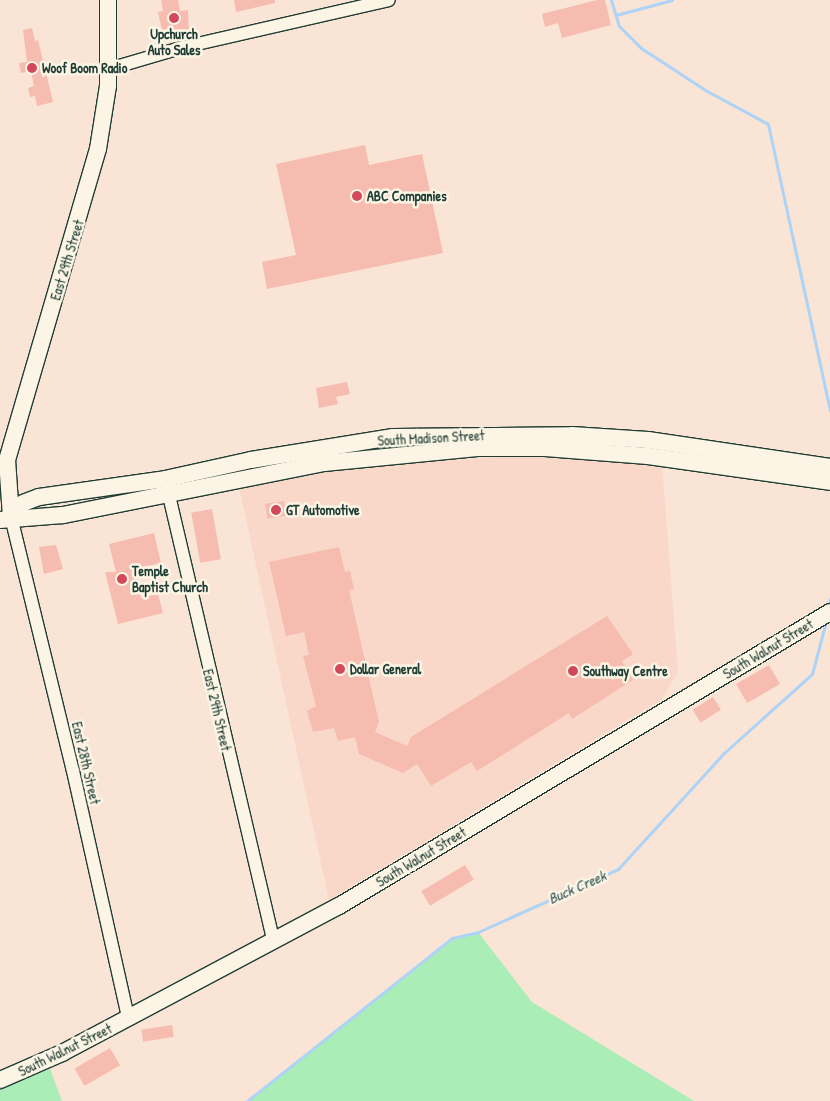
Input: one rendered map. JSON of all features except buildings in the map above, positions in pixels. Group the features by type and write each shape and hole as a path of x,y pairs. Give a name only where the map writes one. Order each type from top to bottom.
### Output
{"main road":[{"name":"East 29th Street","path":"6,518 4,466 88,191 104,116 109,68 108,0"},
{"name":"South Madison Street","path":"6,518 38,519 252,460 393,438 486,434 572,435 648,440 830,467"},
{"name":"South Madison Street","path":"166,485 324,463 477,448 546,448 648,456 830,482"},
{"name":"South Walnut Street","path":"0,1080 47,1060 339,906 825,615"}],"street":[{"path":"109,68 193,45 389,0"},
{"name":"East 29th Street","path":"166,485 273,940"},
{"name":"East 28th Street","path":"6,518 73,771 128,1018"}],"shaded area":[{"path":"524,455 662,464 678,672 662,699 329,900 239,487 341,467"}],"green space":[{"path":"478,932 532,1002 694,1101 247,1101 452,938"},
{"path":"50,1069 62,1101 0,1101 0,1089"}],"waterway":[{"path":"611,0 619,26 641,48 707,91 768,124 830,410"},
{"path":"616,15 672,0"},
{"name":"Buck Creek","path":"829,608 830,599"},
{"name":"Buck Creek","path":"247,1101 452,938 478,932 618,869 724,753 812,674 826,621"}],"place":[{"name":"Upchurch Auto Sales","path":"174,18"},
{"name":"Woof Boom Radio","path":"32,68"},
{"name":"ABC Companies","path":"357,196"},
{"name":"GT Automotive","path":"276,510"},
{"name":"Temple Baptist Church","path":"122,579"},
{"name":"Dollar General","path":"340,669"},
{"name":"Southway Centre","path":"573,671"}]}
